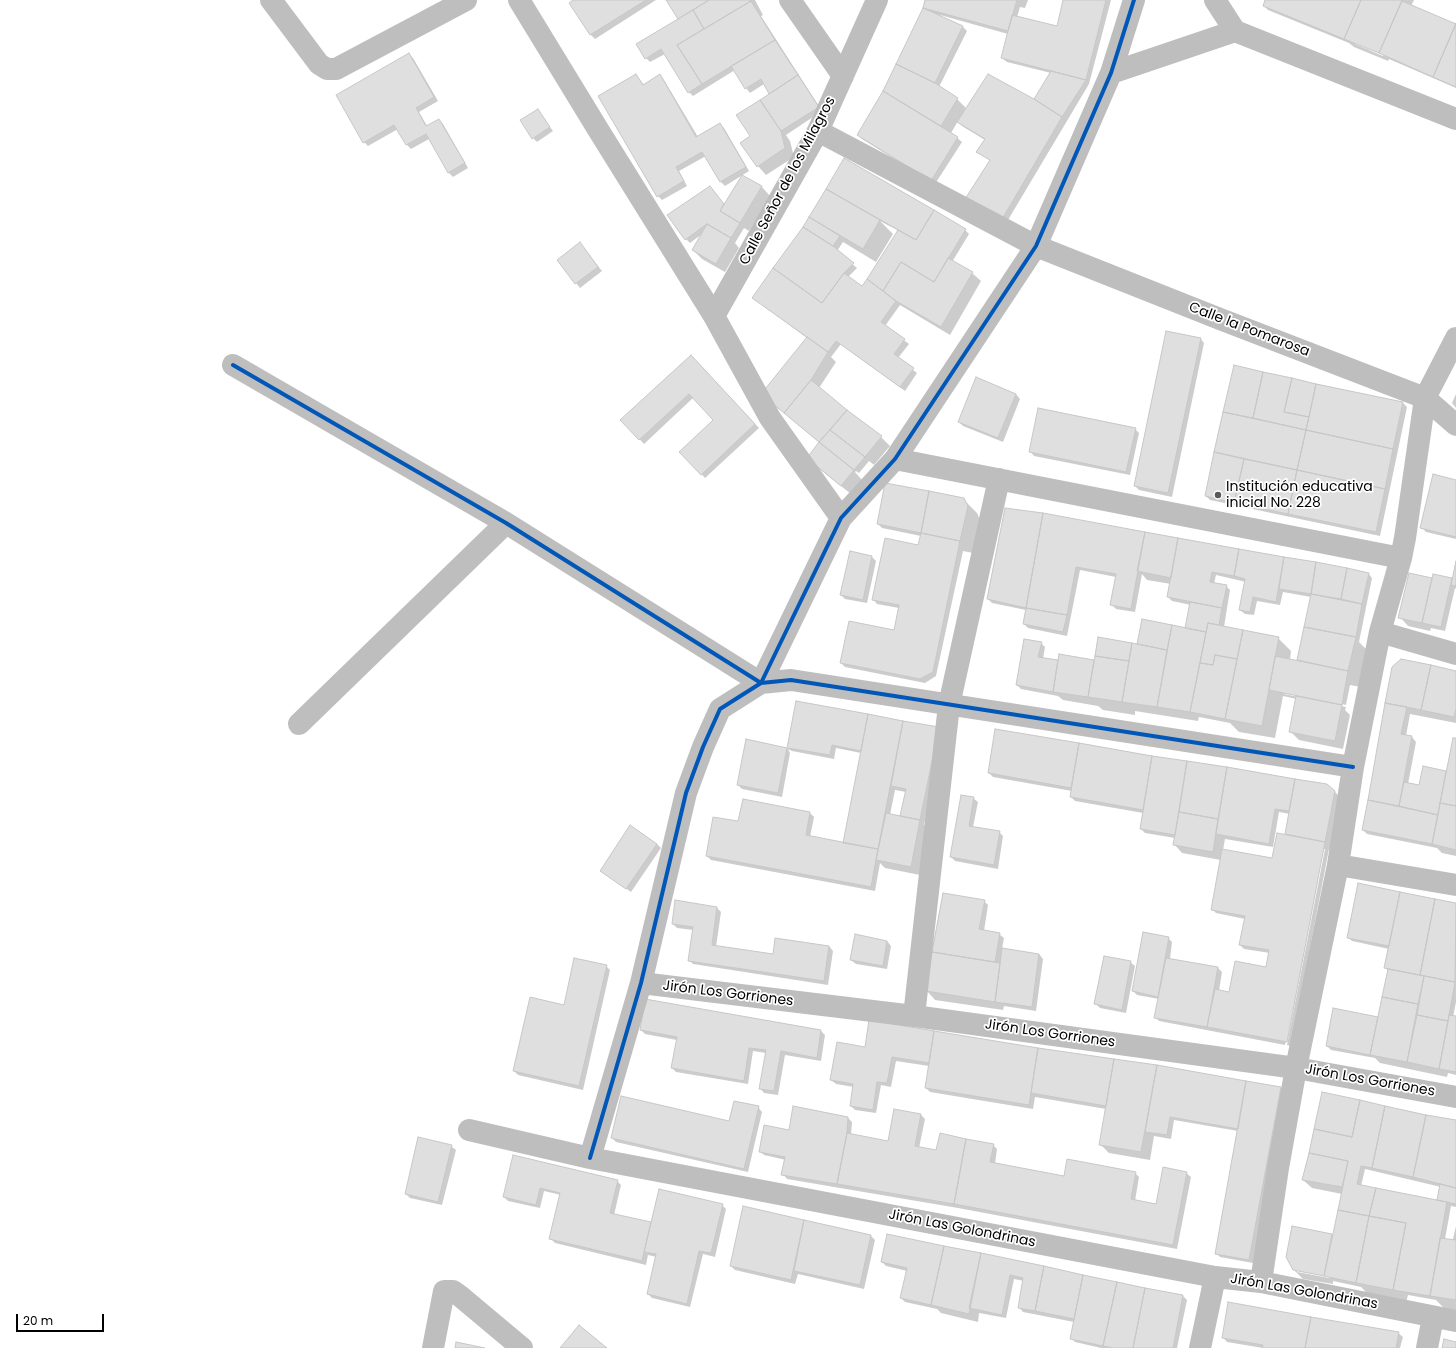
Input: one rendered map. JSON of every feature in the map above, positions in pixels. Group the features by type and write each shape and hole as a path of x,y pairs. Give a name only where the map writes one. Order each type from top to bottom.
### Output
{"street":[{"path":"271,0 319,64 327,69 336,69 466,0"},
{"path":"520,0 599,131 714,316 770,418 841,518"},
{"path":"790,0 843,76"},
{"name":"Calle Señor de los Milagros","path":"714,316 818,131 877,0"},
{"path":"761,683 841,518 895,459 1036,246 1111,73 1134,0"},
{"path":"1215,0 1236,31 1456,118"},
{"path":"1111,73 1236,31"},
{"name":"Calle la Pomarosa","path":"818,131 1036,246 1425,398 1456,425"},
{"path":"1261,1282 1278,1168 1296,1068 1338,865 1353,768 1380,632 1401,558 1425,398 1456,338"},
{"path":"233,365 506,522 761,683"},
{"path":"895,459 1401,558"},
{"path":"914,1016 949,705 999,479"},
{"path":"299,724 506,522"},
{"path":"1380,632 1456,654"},
{"path":"590,1158 642,983 686,793 703,747 720,709 761,683 791,680 1353,768"},
{"path":"1338,865 1456,885"},
{"name":"Jirón Los Gorriones","path":"642,983 914,1016 1296,1068 1456,1097"},
{"name":"Jirón Las Golondrinas","path":"470,1130 590,1158 1215,1277 1261,1282 1456,1321"},
{"path":"1200,1348 1215,1277"},
{"path":"433,1348 444,1291 452,1291 460,1296 522,1348"},
{"path":"1427,1348 1433,1317"}],"building":[{"path":"573,0 646,0 590,35 569,3"},
{"path":"666,0 709,0 678,19"},
{"path":"709,0 751,1 704,29 693,10"},
{"path":"925,0 1017,0 1008,31 923,8"},
{"path":"1063,0 1106,0 1086,80 1001,58 1012,15 1057,26"},
{"path":"1265,0 1361,0 1344,39 1263,6"},
{"path":"1361,0 1402,0 1379,53 1344,39"},
{"path":"751,1 775,40 702,84 677,45"},
{"path":"1402,1 1456,24 1433,77 1379,53"},
{"path":"923,8 963,26 935,83 896,64"},
{"path":"693,10 704,29 677,45 702,84 688,93 661,49 645,59 636,44"},
{"path":"1456,23 1456,87 1433,77"},
{"path":"775,40 798,75 769,94 761,79 745,89 731,66"},
{"path":"409,53 434,97 416,108 426,126 439,119 465,163 448,173 426,134 406,145 394,125 363,143 336,95"},
{"path":"896,64 935,83 958,98 941,126 883,91"},
{"path":"1051,71 1086,80 1062,117 1034,99"},
{"path":"636,74 643,85 660,74 696,137 720,123 746,167 720,182 702,152 676,167 684,181 657,197 598,96"},
{"path":"988,74 1034,99 1062,117 1001,221 965,199 990,160 976,152 985,139 957,122"},
{"path":"798,75 819,107 781,131 760,100"},
{"path":"883,91 958,137 931,181 857,135"},
{"path":"760,100 781,131 785,148 757,167 740,143 750,136 736,115"},
{"path":"538,109 550,127 532,139 520,120"},
{"path":"844,158 934,210 916,240 826,189"},
{"path":"742,175 762,186 740,223 720,211"},
{"path":"710,186 724,204 720,211 740,223 731,238 707,224 685,240 667,215"},
{"path":"826,189 880,220 863,249 809,217"},
{"path":"934,210 966,229 934,282 901,262 883,291 867,279 898,230 916,240"},
{"path":"809,217 840,236 833,246 803,227"},
{"path":"707,224 731,238 716,264 692,250"},
{"path":"803,227 833,246 854,263 844,273 822,303 773,268"},
{"path":"580,242 598,267 575,284 557,260"},
{"path":"948,258 973,272 941,327 896,301 883,291 901,262 934,282"},
{"path":"773,268 822,303 844,273 862,286 867,279 896,301 881,322 905,339 894,354 914,368 900,387 836,341 828,352 752,298"},
{"path":"1166,331 1201,338 1168,493 1134,486"},
{"path":"807,337 828,352 811,380 784,413 761,394"},
{"path":"691,355 755,424 701,475 679,452 713,420 689,394 639,440 620,420"},
{"path":"1234,365 1263,372 1253,418 1223,412"},
{"path":"1263,372 1292,378 1284,412 1309,417 1306,430 1253,418"},
{"path":"976,377 1016,394 998,438 958,422"},
{"path":"1292,378 1316,384 1309,417 1284,412"},
{"path":"811,380 847,410 819,442 784,413"},
{"path":"1316,384 1403,402 1393,449 1306,430"},
{"path":"1038,408 1136,428 1126,472 1029,452"},
{"path":"847,410 882,436 865,457 830,430"},
{"path":"1223,412 1306,430 1297,470 1214,452"},
{"path":"830,430 865,457 854,470 819,442"},
{"path":"1306,430 1393,449 1385,489 1297,470"},
{"path":"819,442 854,470 841,486 807,458"},
{"path":"1214,452 1244,459 1234,503 1205,496"},
{"path":"1244,459 1297,470 1288,514 1234,503"},
{"path":"1297,470 1385,489 1376,532 1288,514"},
{"path":"1433,474 1456,480 1456,537 1420,528"},
{"path":"885,483 929,491 921,533 877,524"},
{"path":"929,491 964,498 968,506 960,541 921,533"},
{"path":"1005,508 1043,513 1026,608 987,599"},
{"path":"1043,513 1145,532 1131,609 1110,605 1116,574 1076,567 1067,615 1026,608"},
{"path":"1145,532 1178,538 1171,578 1137,571"},
{"path":"921,533 960,541 933,672 920,679 840,663 849,621 894,630 899,605 872,600 885,538 918,545"},
{"path":"1178,538 1239,549 1234,576 1212,572 1210,582 1227,585 1222,608 1167,597"},
{"path":"1239,549 1284,557 1276,602 1253,597 1250,612 1239,610 1245,579 1234,576"},
{"path":"850,551 872,556 863,600 840,595"},
{"path":"1284,557 1316,562 1311,594 1279,589"},
{"path":"1456,561 1456,586 1451,585"},
{"path":"1316,562 1347,568 1341,599 1311,594"},
{"path":"1347,568 1369,573 1362,604 1341,599"},
{"path":"1409,573 1432,578 1422,623 1398,618"},
{"path":"1433,574 1452,578 1441,627 1422,623"},
{"path":"1311,594 1362,604 1356,637 1304,627"},
{"path":"1190,602 1222,608 1219,625 1208,623 1206,632 1185,628"},
{"path":"1026,608 1067,615 1063,632 1023,624"},
{"path":"1142,619 1172,625 1167,650 1137,644"},
{"path":"1208,623 1243,630 1237,659 1215,655 1213,665 1200,663"},
{"path":"1172,625 1206,632 1190,712 1157,707"},
{"path":"1304,627 1356,637 1348,671 1297,660"},
{"path":"1243,630 1279,637 1262,726 1225,719"},
{"path":"1098,637 1132,643 1129,661 1095,656"},
{"path":"1024,639 1042,642 1038,657 1058,660 1053,692 1016,685"},
{"path":"1132,643 1167,650 1157,707 1122,702"},
{"path":"1059,654 1094,660 1088,697 1053,692"},
{"path":"1215,655 1237,659 1225,719 1190,712 1200,663 1213,665"},
{"path":"1095,656 1129,661 1122,702 1088,697"},
{"path":"1275,656 1348,671 1342,705 1269,690"},
{"path":"1401,659 1431,665 1421,710 1385,703 1392,667"},
{"path":"1431,665 1456,671 1456,709 1454,717 1421,710"},
{"path":"1296,696 1342,705 1335,741 1289,732"},
{"path":"796,701 868,714 861,751 832,745 830,755 787,748"},
{"path":"1385,703 1407,707 1401,734 1412,736 1399,806 1368,800"},
{"path":"868,714 903,721 878,849 843,843"},
{"path":"903,721 939,727 920,820 900,816 906,789 891,786"},
{"path":"995,729 1079,743 1071,788 988,773"},
{"path":"1453,738 1456,738 1456,806 1440,803"},
{"path":"746,739 787,748 778,793 737,785"},
{"path":"1079,743 1152,756 1143,810 1070,797"},
{"path":"1152,756 1187,761 1175,835 1140,829"},
{"path":"1187,761 1227,767 1218,819 1179,812"},
{"path":"1423,766 1446,771 1438,815 1399,806 1404,782 1419,785"},
{"path":"1227,767 1295,779 1289,811 1275,809 1269,844 1216,834"},
{"path":"1295,779 1327,784 1335,791 1325,842 1285,834"},
{"path":"961,795 974,797 969,826 1000,831 994,865 950,857"},
{"path":"743,799 810,812 806,835 878,849 871,887 706,856 713,817 738,821"},
{"path":"1368,800 1438,815 1432,844 1362,830"},
{"path":"1440,803 1456,806 1456,850 1432,844"},
{"path":"1179,812 1218,819 1213,852 1173,845"},
{"path":"886,813 920,820 911,867 876,860"},
{"path":"630,825 657,844 626,889 600,871"},
{"path":"1277,833 1325,842 1287,1042 1207,1027 1215,989 1229,992 1235,961 1266,967 1269,950 1239,945 1245,916 1211,910 1222,849 1272,858"},
{"path":"1358,883 1400,892 1389,946 1347,938"},
{"path":"1400,892 1435,899 1420,975 1384,968"},
{"path":"943,893 985,900 979,929 1000,933 995,962 932,952"},
{"path":"1435,899 1456,903 1455,982 1420,975"},
{"path":"675,900 717,907 712,945 773,954 775,938 829,946 824,981 688,961 693,927 672,924"},
{"path":"1143,932 1169,937 1158,997 1132,991"},
{"path":"855,934 887,941 883,966 850,960"},
{"path":"1002,948 1039,954 1032,1007 995,1002"},
{"path":"932,952 1000,963 995,1002 926,991"},
{"path":"1104,956 1131,961 1122,1010 1094,1004"},
{"path":"574,958 607,965 579,1086 513,1071 530,997 564,1005"},
{"path":"1166,958 1218,967 1207,1027 1154,1018"},
{"path":"1388,969 1424,976 1418,1004 1382,997"},
{"path":"1424,976 1455,982 1448,1021 1417,1015"},
{"path":"1382,997 1418,1004 1407,1062 1370,1055"},
{"path":"645,999 821,1030 817,1058 781,1051 774,1091 759,1089 766,1050 749,1048 744,1081 671,1068 677,1037 640,1030"},
{"path":"1333,1008 1378,1017 1370,1055 1326,1046"},
{"path":"1417,1015 1448,1021 1439,1069 1407,1062"},
{"path":"1449,1015 1456,1016 1456,1072 1439,1069"},
{"path":"869,1020 934,1031 929,1063 892,1057 887,1083 877,1082 873,1110 850,1106 853,1084 830,1080 837,1042 865,1047"},
{"path":"934,1031 1038,1048 1029,1105 925,1088"},
{"path":"1038,1048 1114,1059 1106,1106 1031,1093"},
{"path":"1114,1059 1157,1065 1141,1152 1099,1145"},
{"path":"1157,1065 1246,1081 1238,1129 1170,1117 1167,1135 1145,1132"},
{"path":"1246,1081 1281,1087 1249,1260 1215,1254"},
{"path":"1322,1092 1360,1100 1352,1137 1314,1129"},
{"path":"621,1096 729,1121 734,1101 759,1106 744,1169 611,1138"},
{"path":"1360,1100 1385,1106 1372,1168 1361,1166 1357,1184 1376,1188 1369,1216 1338,1210 1348,1161 1309,1153 1314,1129 1352,1137"},
{"path":"793,1106 848,1117 847,1133 837,1184 781,1175 785,1157 759,1152 764,1125 789,1130"},
{"path":"1385,1106 1426,1115 1413,1177 1372,1168"},
{"path":"894,1109 921,1114 915,1146 936,1150 940,1133 966,1139 954,1204 837,1184 847,1133 888,1141"},
{"path":"1426,1115 1456,1120 1456,1188 1413,1177"},
{"path":"418,1137 452,1145 438,1202 405,1194"},
{"path":"966,1139 994,1144 990,1162 1064,1176 1067,1159 1136,1172 1131,1199 1156,1204 1163,1167 1187,1172 1173,1245 954,1204"},
{"path":"1309,1153 1348,1161 1342,1187 1302,1180"},
{"path":"513,1155 618,1180 610,1213 651,1222 642,1261 549,1239 560,1193 540,1188 536,1205 503,1197"},
{"path":"1440,1184 1456,1188 1456,1204 1437,1200"},
{"path":"1376,1188 1447,1202 1430,1296 1393,1290 1406,1223 1369,1216"},
{"path":"659,1189 723,1204 711,1253 699,1251 687,1304 647,1294 656,1254 644,1252"},
{"path":"743,1206 804,1220 791,1280 730,1266"},
{"path":"1338,1210 1369,1216 1356,1283 1324,1276"},
{"path":"1369,1216 1406,1223 1393,1290 1356,1283"},
{"path":"804,1220 871,1235 860,1285 794,1271"},
{"path":"1292,1226 1332,1234 1324,1276 1293,1270 1286,1257"},
{"path":"887,1234 944,1246 931,1305 900,1298 907,1268 881,1262"},
{"path":"1440,1238 1456,1240 1456,1300 1430,1296"},
{"path":"944,1246 981,1253 969,1314 931,1305"},
{"path":"981,1253 1044,1266 1035,1311 1018,1308 1023,1278 1010,1275 1002,1315 969,1308"},
{"path":"1044,1266 1083,1275 1074,1319 1035,1311"},
{"path":"1083,1275 1117,1282 1103,1346 1070,1339"},
{"path":"1117,1282 1145,1288 1133,1348 1113,1348 1103,1346"},
{"path":"1145,1288 1183,1295 1173,1348 1133,1348"},
{"path":"1228,1302 1311,1317 1305,1348 1262,1348 1263,1345 1222,1338"},
{"path":"1311,1317 1399,1332 1396,1348 1305,1348"},
{"path":"579,1325 607,1348 560,1348"},
{"path":"1444,1339 1456,1342 1456,1348 1442,1348"},
{"path":"456,1342 485,1348 455,1348"}],"cycle path":[{"path":"233,365 506,523 761,683 841,518 895,459 1036,246 1111,73 1134,0"},
{"path":"590,1158 641,983 686,793 703,747 720,709 761,683 791,680 1353,767"}],"place":[{"name":"Institución educativa inicial No. 228","path":"1218,495"}]}
